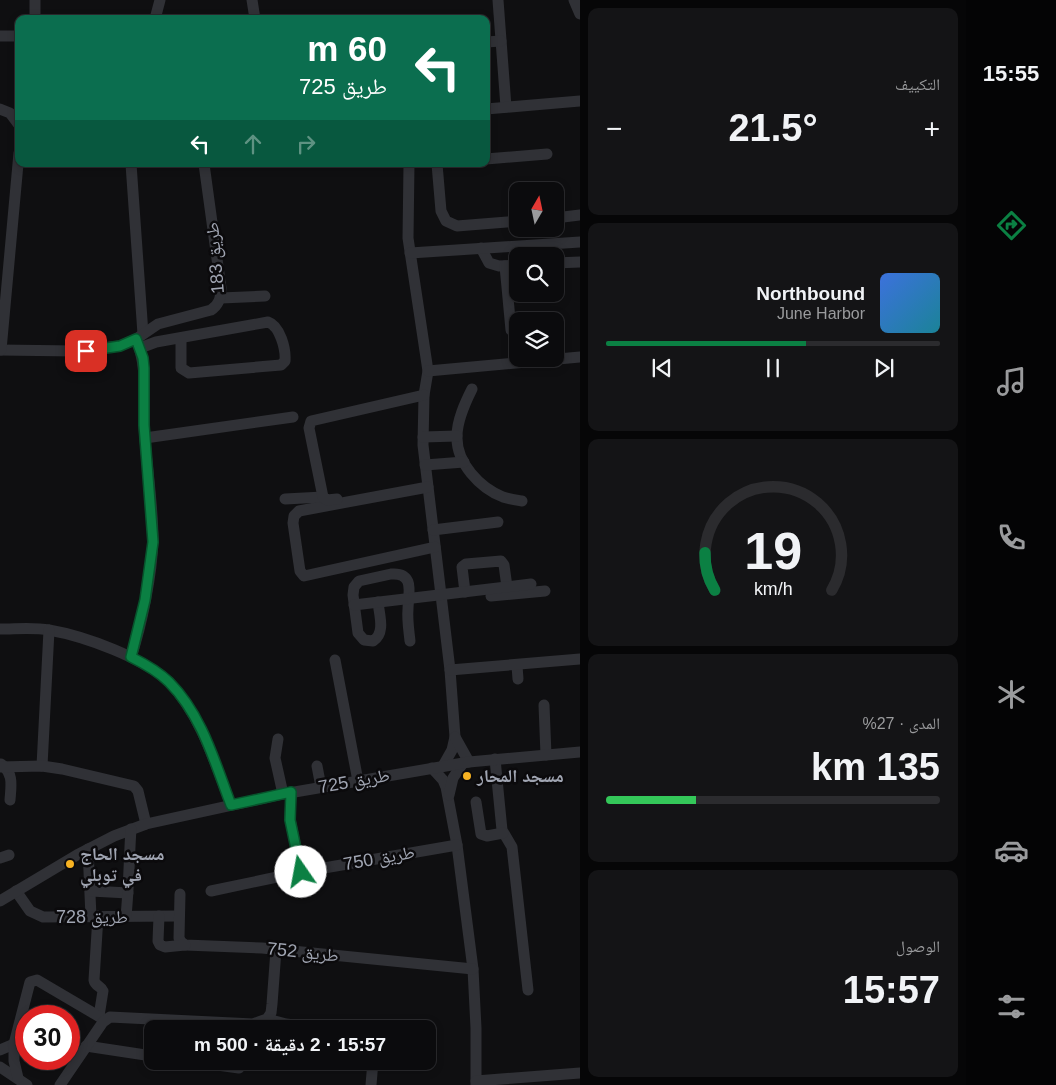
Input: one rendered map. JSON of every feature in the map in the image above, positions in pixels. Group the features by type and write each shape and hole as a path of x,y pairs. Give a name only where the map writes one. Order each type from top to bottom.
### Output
{"street":[{"path":"35,0 35,15"},
{"path":"156,15 160,0"},
{"path":"252,0 254,15"},
{"path":"498,0 506,106"},
{"path":"574,0 580,14"},
{"path":"0,36 15,36"},
{"path":"490,42 501,41"},
{"path":"490,108 580,101"},
{"path":"0,109 10,113 15,119"},
{"path":"490,159 546,154"},
{"path":"1,350 18,167"},
{"path":"131,167 140,340 144,368 145,438 153,542 145,600 131,657"},
{"name":"طريق 183","path":"1,350 48,352 96,350 120,346 140,340 167,321 211,310 216,307 220,298 221,288 204,167"},
{"path":"409,167 408,238 428,371 424,395 423,437 425,464 450,670 456,737 466,762 453,778 449,795"},
{"path":"437,167 441,211 446,221 457,226 509,222"},
{"path":"564,217 580,216"},
{"path":"410,253 580,242"},
{"path":"481,248 489,263 509,266"},
{"path":"564,263 580,262"},
{"path":"505,266 509,312"},
{"path":"220,298 265,296"},
{"path":"140,340 156,342 268,322 277,330 286,354 285,361 281,365 189,373 181,368 181,338"},
{"path":"428,371 580,357"},
{"path":"472,389 460,419 457,436 464,462 474,477 488,489 504,497 522,501"},
{"path":"323,497 309,428 310,421 424,395"},
{"path":"145,438 293,417"},
{"path":"423,437 457,436"},
{"path":"425,464 464,462"},
{"path":"285,499 323,497 325,500 330,500 427,483"},
{"path":"427,483 299,512 294,516 293,523 300,571 304,576 435,547"},
{"path":"433,530 498,522"},
{"path":"465,592 462,567 466,564 501,561 504,565 507,587"},
{"path":"378,602 380,634 377,638 368,641 364,640 358,632 354,605 353,590 356,584 363,580 391,574 400,575 407,581 410,590 408,613 410,641"},
{"path":"441,598 465,592 531,584"},
{"path":"354,605 409,598 441,598 545,591"},
{"path":"0,629 49,630 95,642 131,657 151,668 170,683 184,702 206,739 231,805"},
{"path":"42,766 49,630"},
{"path":"450,670 517,666 580,659"},
{"path":"335,660 358,781"},
{"path":"517,666 518,679"},
{"path":"544,705 546,755"},
{"path":"456,737 452,750 437,767 449,795 473,969 476,1083 577,1077"},
{"path":"278,739 275,758 301,872"},
{"name":"طريق 725","path":"0,901 88,849 146,824 283,794 466,762 580,752"},
{"path":"495,759 503,833 512,847 528,990"},
{"path":"2,766 42,766 82,773 134,786 138,790 146,824"},
{"path":"2,766 10,774 10,800"},
{"path":"317,766 321,787"},
{"path":"476,802 481,834 487,836 503,833"},
{"path":"126,916 131,829"},
{"name":"طريق 750","path":"210,891 301,872 457,845"},
{"path":"62,1085 102,1018 103,991 96,985 94,980 94,917 90,891 88,849"},
{"name":"طريق 728","path":"16,891 27,908 38,916 180,916"},
{"path":"90,891 128,893"},
{"path":"180,894 179,938 185,945"},
{"name":"طريق 752","path":"159,916 158,941 160,946 165,947 185,945 241,946 473,969"},
{"path":"267,1019 271,1013 276,950"},
{"path":"22,1082 14,1061 14,1044 29,984 32,981 37,980 102,1018 253,1024 267,1019 271,1020"},
{"path":"0,1050 14,1044"},
{"path":"86,1046 144,1055"},
{"path":"0,1067 22,1082"},
{"path":"371,1085 372,1070"}],"place":[{"name":"مسجد المحار","path":"467,776"},
{"name":"مسجد الحاج في توبلي","path":"70,864"}],"route":[{"path":"86,351 120,346 136,339 143,358 144,425 153,542 145,600 131,657 151,668 170,683 184,702 206,739 231,805 291,792 290,820 301,872"}]}
